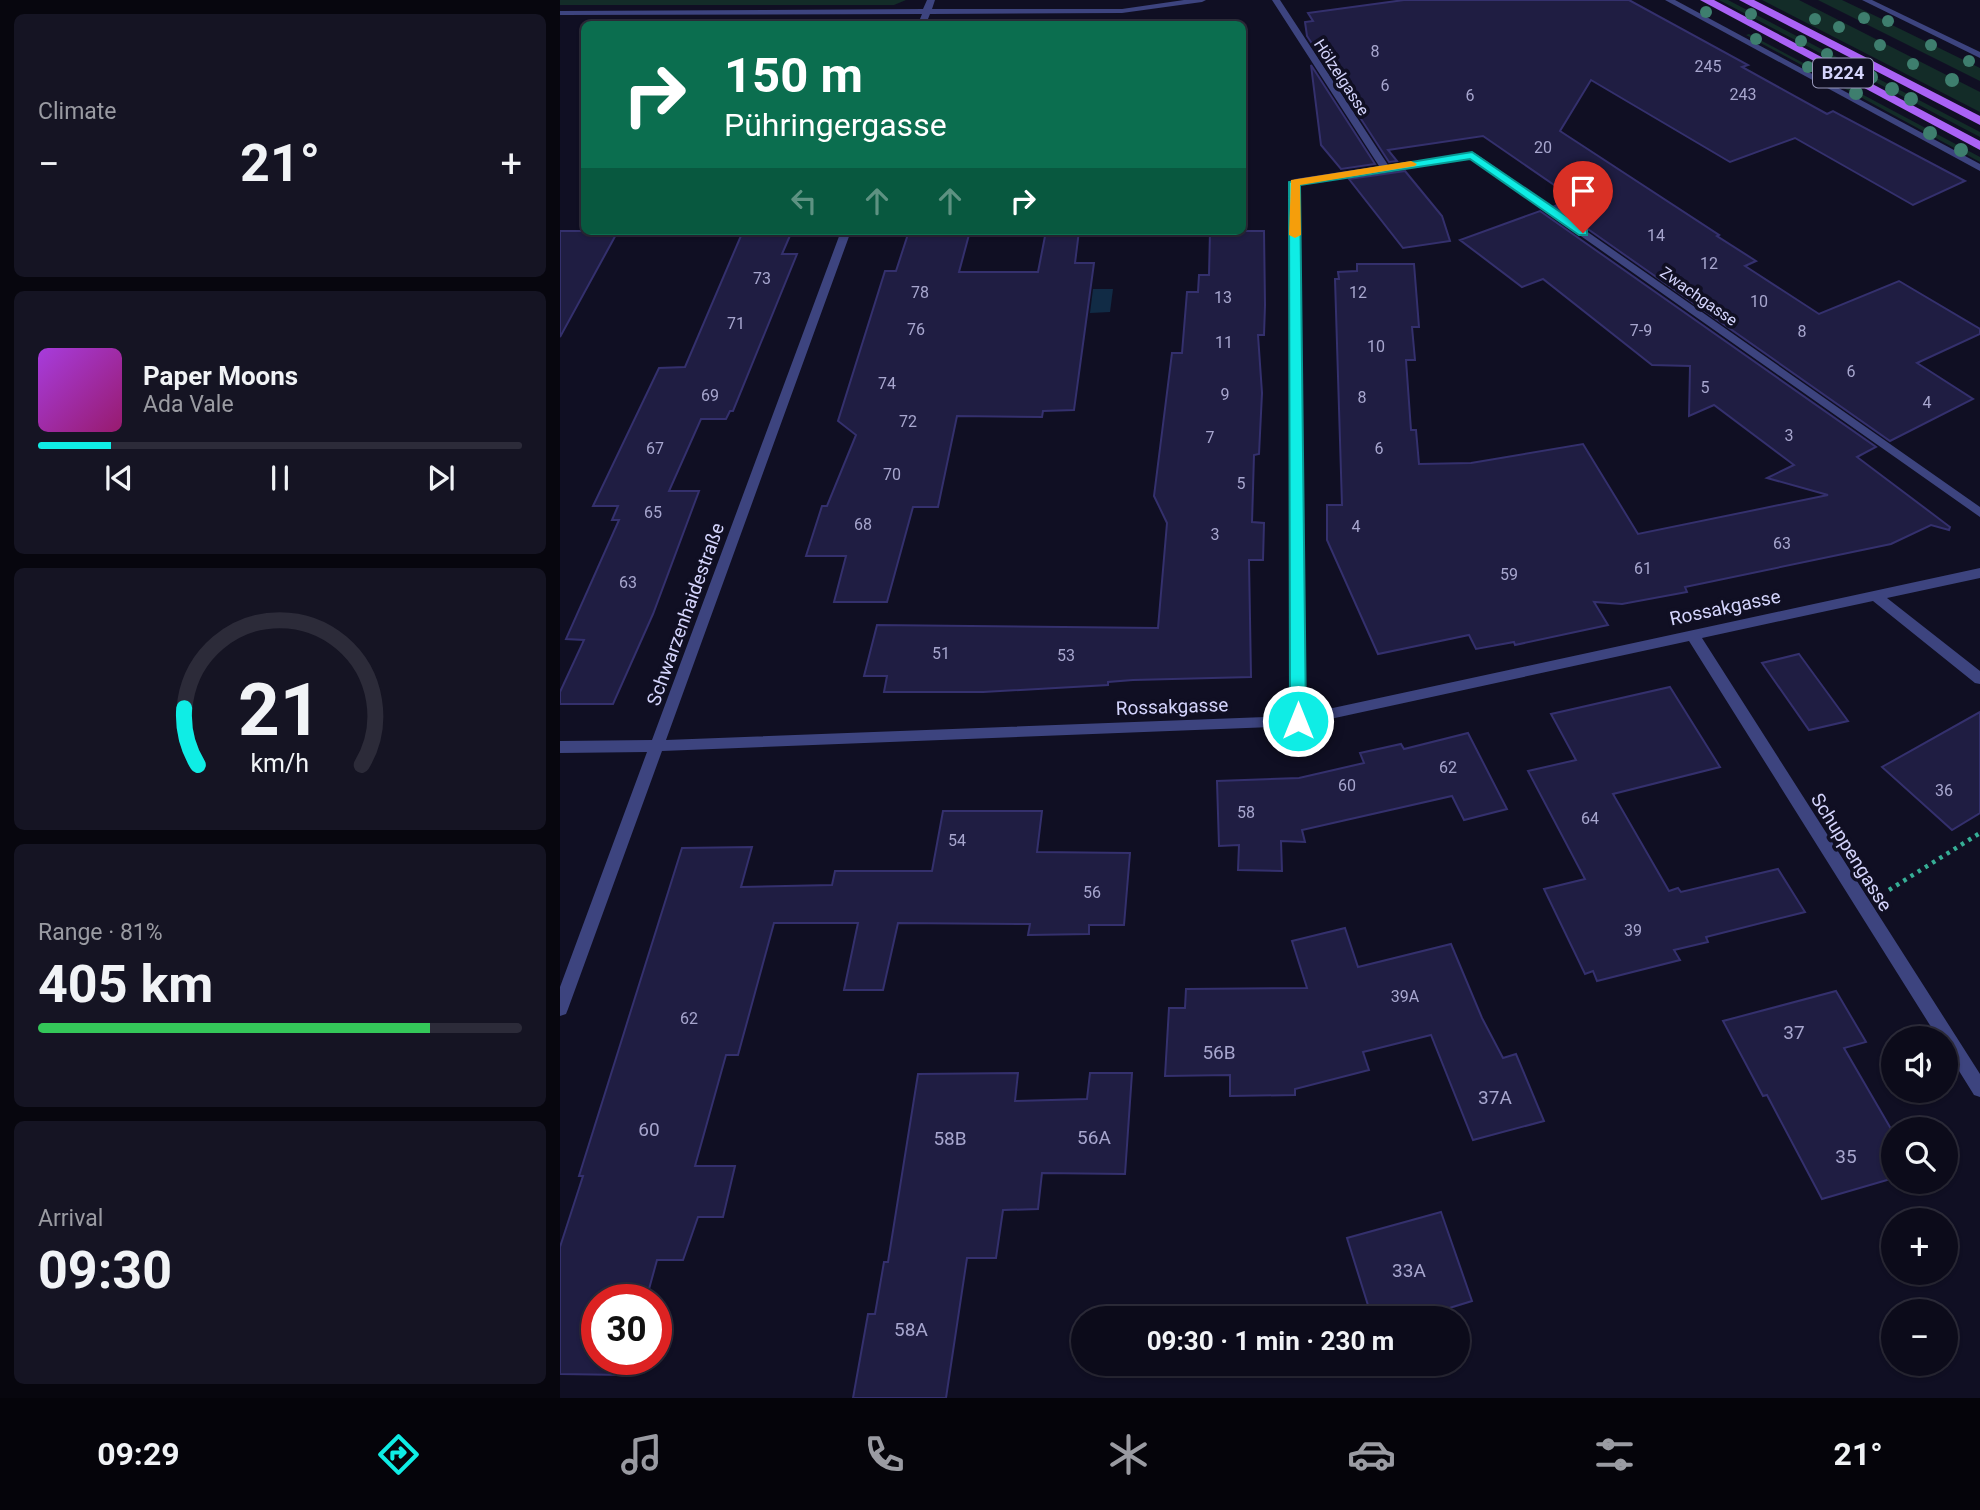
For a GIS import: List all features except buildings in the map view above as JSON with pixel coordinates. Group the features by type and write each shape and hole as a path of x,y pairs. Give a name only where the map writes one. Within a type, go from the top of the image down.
{"main road":[{"name":"B224","path":"1706,0 1980,146"},
{"name":"B224","path":"1745,0 1980,121"}],"street":[{"path":"923,21 931,0"},
{"path":"560,13 1122,10 1202,0"},
{"name":"Hölzelgasse","path":"1276,0 1385,168"},
{"path":"1669,0 1980,168"},
{"path":"1866,0 1980,55"},
{"name":"Zwachgasse","path":"1298,721 1295,182 1472,155 1980,513"},
{"name":"Schwarzenhaidestraße","path":"560,1009 845,235"},
{"name":"Rossakgasse","path":"560,747 657,746 1298,721 1980,573"},
{"path":"1875,595 1980,678"},
{"name":"Schuppengasse","path":"1692,634 1980,1088"}],"path":[{"path":"1863,906 1980,833"}],"green space":[{"path":"560,0 906,0 894,5 560,5"},
{"path":"1719,0 1728,0 1980,132 1980,137"},
{"path":"1762,0 1799,0 1980,92 1980,112"},
{"path":"1818,0 1842,0 1884,20 1895,21 1890,24 1980,68 1980,81"},
{"path":"1749,34 1980,157 1980,162 1746,35"}],"water":[{"path":"1093,289 1113,289 1110,312 1090,313"}],"slow traffic":[{"path":"1295,235 1295,182 1411,164"}],"route":[{"path":"1298,721 1295,182 1472,155 1583,233"}]}
